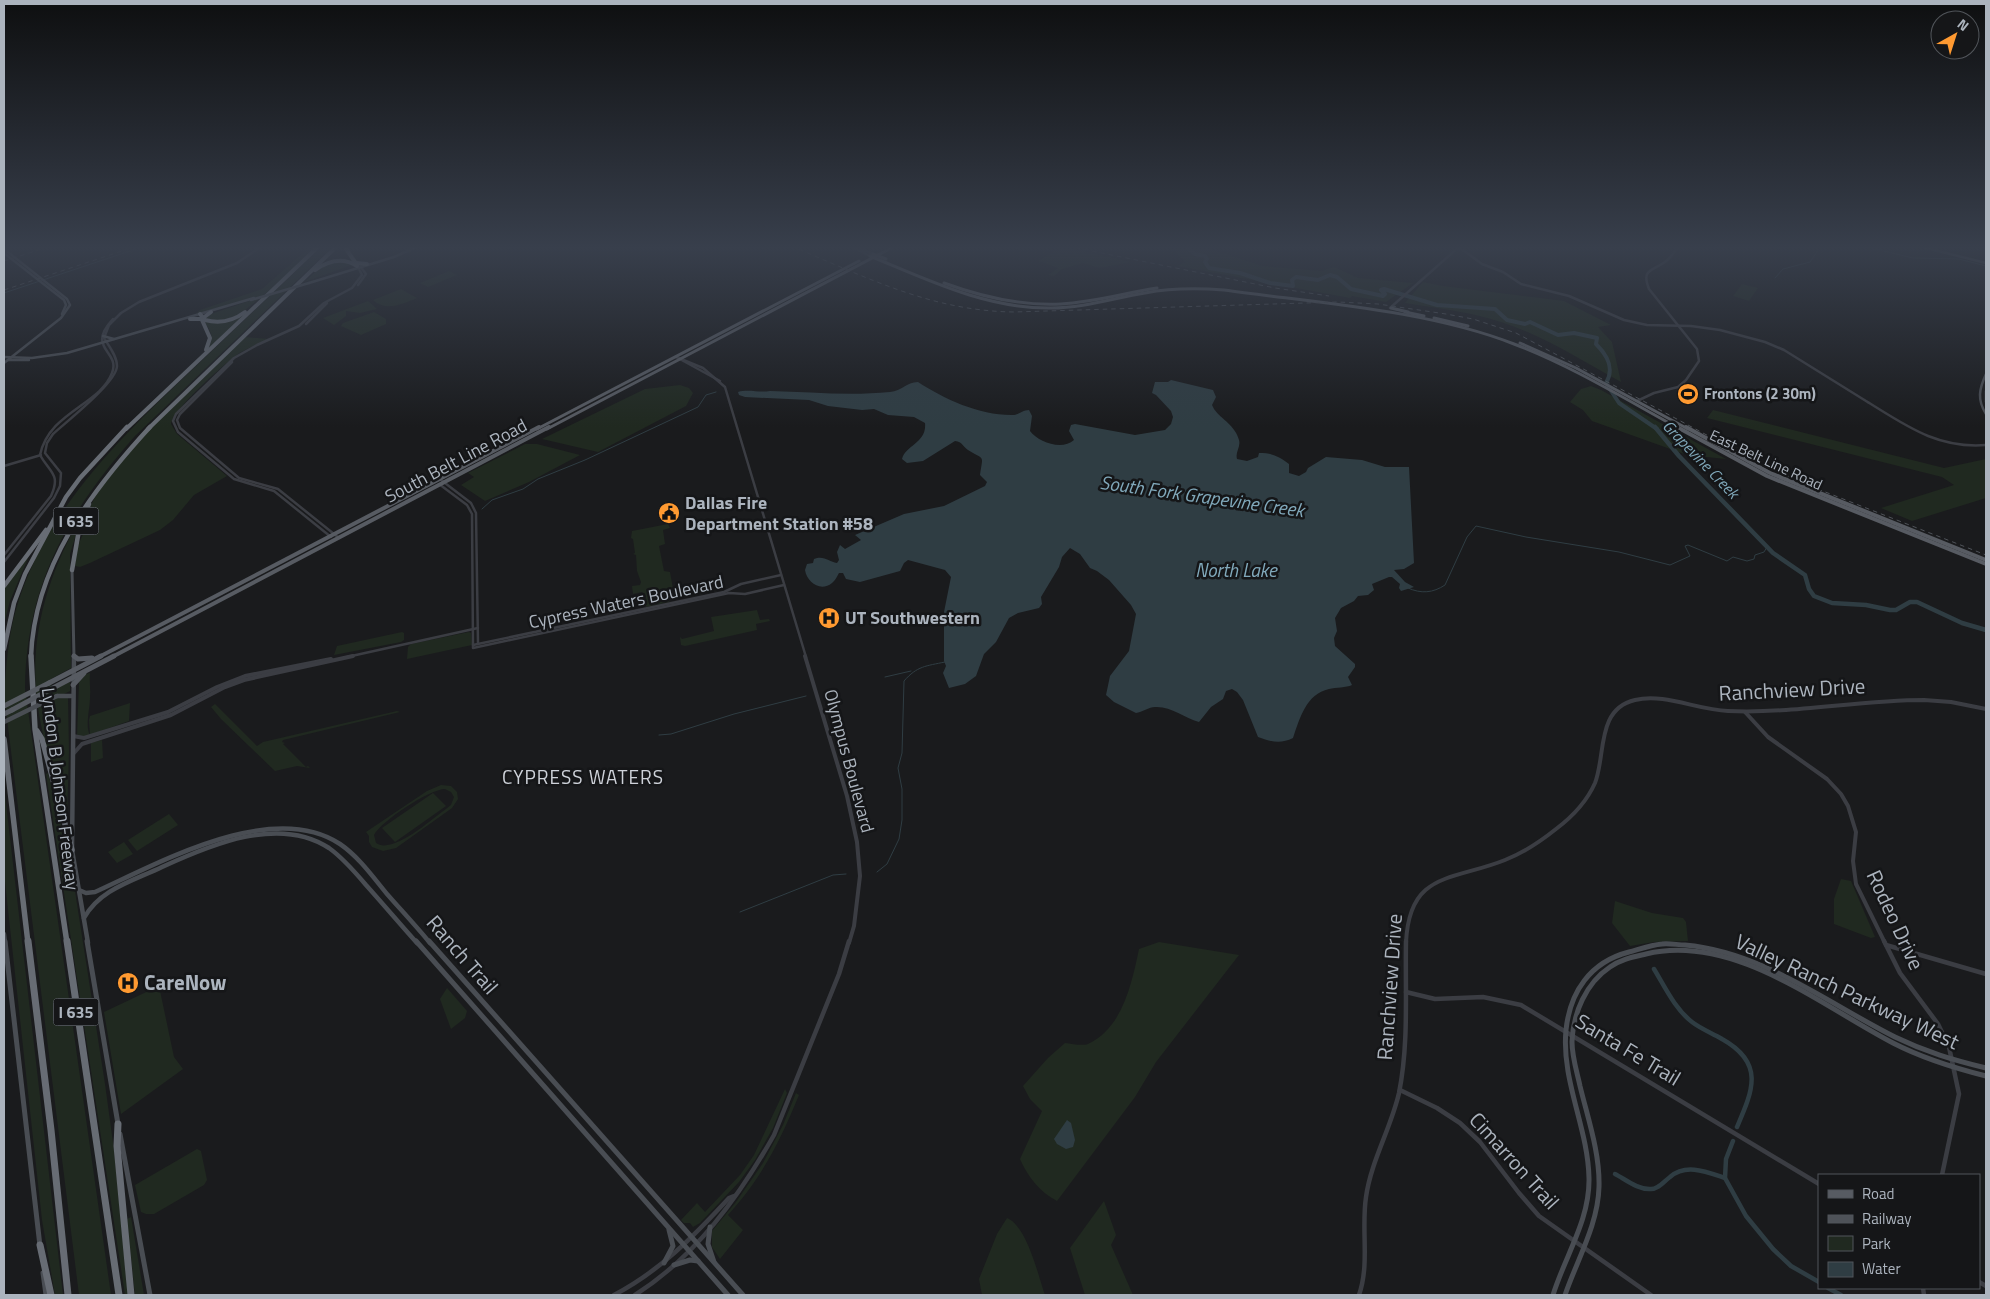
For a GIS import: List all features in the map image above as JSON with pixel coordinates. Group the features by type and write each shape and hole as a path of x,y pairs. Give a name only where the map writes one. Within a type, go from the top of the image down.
{"highway":[{"path":"200,316 216,322 236,318 250,307"},
{"name":"I 635","path":"4,649 14,603 25,574 37,548 52,525 66,497 92,463 255,307"},
{"name":"Lyndon B Johnson Freeway","path":"119,1295 35,728 30,670 32,641 37,615 53,564 91,496 124,453 144,431 273,307"},
{"path":"190,319 211,312"},
{"path":"187,370 210,342 211,335 200,316"},
{"path":"72,570 79,530 91,496"},
{"path":"4,586 39,537 52,525"},
{"path":"35,728 42,739 68,841 72,850"},
{"name":"I 635","path":"4,739 49,1110 68,1295"},
{"path":"118,1124 117,1146 131,1295"},
{"path":"40,1245 51,1295"}],"main road":[{"path":"6,359 58,318 65,307"},
{"path":"211,312 228,307"},
{"path":"41,359 105,344 229,307"},
{"name":"South Belt Line Road","path":"4,714 335,537 775,307"},
{"name":"East Belt Line Road","path":"1027,307 1050,307"},
{"name":"East Belt Line Road","path":"1364,307 1414,314 1460,324 1551,356 1768,475 1986,560"},
{"name":"East Belt Line Road","path":"1389,310 1515,343 1621,395"},
{"path":"6,359 41,359 64,356 190,319"},
{"path":"104,336 110,339 122,338"},
{"path":"6,359 60,354"},
{"path":"1986,374 1978,395 1981,406 1986,414"},
{"path":"1986,391 1986,402"},
{"name":"South Belt Line Road","path":"4,706 335,537"},
{"name":"East Belt Line Road","path":"1954,549 1986,564"},
{"path":"72,570 74,656 72,850 118,1124 139,1228 150,1295"},
{"path":"74,656 82,660 98,657"},
{"path":"73,685 86,670"},
{"path":"4,722 58,696 73,696"},
{"name":"Ranch Trail","path":"79,890 86,893 95,892 238,834 274,828 294,828 316,833 346,849 743,1295"},
{"name":"Ranch Trail","path":"84,918 90,906 105,893 204,847 261,835 290,835 313,839 335,852 728,1295"},
{"path":"387,910 396,904"},
{"path":"4,934 46,1295"},
{"name":"Valley Ranch Parkway West","path":"1553,1295 1587,1208 1589,1180 1587,1158 1566,1057 1565,1031 1572,1000 1589,974 1605,960 1645,946 1681,944 1710,948 1750,960 1913,1052 1954,1068 1986,1076"},
{"name":"Valley Ranch Parkway West","path":"1565,1295 1592,1224 1599,1186 1594,1147 1572,1056 1572,1035 1579,1006 1593,980 1611,965 1636,954 1671,950 1702,953 1741,963 1776,975"},
{"name":"Valley Ranch Parkway West","path":"1858,1020 1911,1045 1952,1061 1986,1068"},
{"path":"710,1227 708,1244 715,1264"},
{"path":"664,1263 673,1246 668,1228"},
{"path":"674,1266 690,1260 699,1261"}],"street":[{"path":"4,562 59,489 61,473 45,453 47,443 53,434 115,376 118,366 100,335 104,327 130,307"},
{"path":"4,555 51,496 55,487 55,474 40,454 42,443 52,430 110,378 114,366 105,344 104,336 112,322 133,307"},
{"path":"322,307 297,330 259,346 237,359 176,414 173,421 176,430 234,479 271,489 335,537"},
{"path":"1389,310 1393,307"},
{"path":"1593,307 1628,322 1720,330 1773,345 1925,435 1960,445 1986,445"},
{"path":"1634,402 1654,393 1678,387 1686,380 1699,361 1698,351 1662,307"},
{"name":"Olympus Boulevard","path":"614,1295 648,1276 684,1245 694,1240 710,1227 728,1208 749,1177 774,1135 840,974 854,926 859,893 858,842 847,796 727,393 721,381 679,358"},
{"path":"197,395 180,414 177,420 180,428 238,478 274,487 295,502 335,537"},
{"path":"4,465 45,453"},
{"path":"440,482 471,503 475,510 478,595 476,628"},
{"path":"440,482 463,500 472,514 472,596 478,646"},
{"path":"291,504 295,502"},
{"name":"Cypress Waters Boulevard","path":"724,593 738,585 781,575"},
{"path":"738,585 737,590 742,594"},
{"name":"Cypress Waters Boulevard","path":"476,628 473,647 724,593 742,594 784,585"},
{"path":"472,596 478,595"},
{"path":"73,736 84,738 184,709 234,683 280,670 476,628"},
{"name":"Ranchview Drive","path":"1359,1295 1366,1257 1366,1197 1383,1139 1394,1114 1400,1090 1406,992 1407,925 1413,901 1437,881 1489,867 1511,858 1567,820 1583,803 1595,782 1607,720 1619,706 1634,700 1655,699 1711,710 1745,711 1921,700 1956,703 1986,709"},
{"name":"Rodeo Drive","path":"1745,711 1768,737 1827,779 1841,794 1848,806 1856,832 1853,861 1856,884 1900,973 1938,1024 1949,1047 1959,1094 1942,1174"},
{"path":"73,756 76,749 82,744 133,725"},
{"path":"1886,944 1986,974"},
{"name":"Santa Fe Trail","path":"1406,992 1435,999 1470,996 1507,1000 1528,1009 1818,1183"},
{"name":"Cimarron Trail","path":"1400,1090 1430,1102 1469,1131 1489,1152 1527,1204 1574,1242 1651,1295"},
{"name":"Olympus Boulevard","path":"635,1295 674,1266 689,1250 694,1240 728,1198 735,1196"}],"green space":[{"path":"210,307 225,307 196,314 200,310"},
{"path":"233,307 249,307 239,315 218,322 205,318 208,315"},
{"path":"259,307 270,307 135,436 111,464 71,522 55,552 33,616 27,651 25,689 111,1295 79,1295 4,695 15,613 28,576 44,542 64,509 87,478 112,449 166,394"},
{"path":"353,307 374,307 377,309 360,313 346,311 346,316 334,325 323,318"},
{"path":"1427,307 1575,307 1611,325 1598,327 1612,342 1621,382 1556,346 1515,327 1475,315"},
{"path":"248,311 208,348 212,338 209,328 204,321 220,323"},
{"path":"374,312 386,319 386,324 361,335 341,326 343,323"},
{"path":"245,337 269,339 241,352 224,365 191,396 171,424 177,434 227,476 194,495 173,520 160,530 90,563 80,567 75,566 78,546 85,529 81,529 90,507 111,473 146,431"},
{"path":"680,385 689,388 693,393 686,406 598,452 542,439 645,389"},
{"path":"1591,386 1726,459 1687,455 1592,421 1583,410 1570,402 1581,389"},
{"path":"1713,410 1944,468 1986,459 1986,498 1912,521 1881,508 1954,485 1942,477 1707,418"},
{"path":"525,444 537,444 580,455 529,482 485,501 461,485 474,477 468,473"},
{"path":"82,515 70,554 71,668 51,679 52,690 70,682 70,691 64,694 68,697 67,822 39,716 35,675 36,651 39,627 51,581 70,537"},
{"path":"668,524 670,528 663,530 665,544 659,546 664,571 670,572 674,594 668,591 669,602 646,607 644,605 646,604 645,594 642,592 633,594 632,586 640,585 641,582 637,571 636,555 633,554 635,553 633,539 631,538 632,531"},
{"path":"29,556 10,601 4,624 4,588"},
{"path":"757,610 760,620 769,619 770,621 756,624 757,630 685,646 681,645 680,637 682,639 714,631 711,617"},
{"path":"404,633 404,640 401,642 334,655 337,646"},
{"path":"471,633 472,645 407,659 408,647 411,644"},
{"path":"90,673 88,722 90,735 84,737 77,736 79,682 86,674"},
{"path":"130,703 129,721 90,735 90,716"},
{"path":"215,704 257,746 263,742 397,711 400,712 283,740 282,742 285,743 283,744 306,767 310,768 297,766 275,771 221,719 211,707"},
{"path":"102,740 103,758 91,762 91,743"},
{"path":"48,773 70,859 105,1084 114,1150 128,1295 125,1295 46,774"},
{"path":"441,785 451,786 457,792 458,799 452,808 396,848 383,851 372,847 366,832 427,791","holes":["445,789 451,792 454,797 451,805 412,834 392,844 383,845 376,843 374,835 378,829 396,814 438,790"]},
{"path":"4,786 63,1295 55,1295 42,1220 4,873"},
{"path":"433,793 446,806 395,842 382,828"},
{"path":"169,814 178,825 137,851 128,840"},
{"path":"124,842 133,854 117,863 108,852"},
{"path":"1841,879 1851,881 1875,937 1871,938 1834,924 1834,899"},
{"path":"1615,901 1652,913 1683,918 1686,922 1688,941 1654,942 1630,946 1612,923"},
{"path":"1159,942 1239,955 1156,1062 1135,1097 1057,1201 1035,1183 1026,1172 1020,1159 1042,1111 1030,1099 1023,1086 1048,1058 1065,1043 1088,1044 1100,1037 1110,1027 1124,1003 1139,949"},
{"path":"159,986 174,1057 183,1069 121,1114 104,1012"},
{"path":"447,988 467,1011 465,1018 451,1029 440,999"},
{"path":"785,1089 787,1093 773,1128 755,1160 739,1182 700,1223 693,1227 690,1223 684,1223 681,1220 697,1203 705,1212 740,1175 754,1155"},
{"path":"796,1093 799,1095 785,1128 769,1158 751,1187 728,1215 743,1230 720,1259 712,1247 712,1231 736,1202 763,1163 783,1125"},
{"path":"197,1149 201,1151 207,1180 204,1185 154,1214 141,1212 135,1185"},
{"path":"1104,1201 1116,1235 1111,1245 1133,1295 1085,1295 1070,1248"},
{"path":"131,1217 144,1295 135,1295 127,1219"},
{"path":"1007,1218 1014,1223 1026,1241 1045,1295 982,1295 979,1279 997,1234"}],"water":[{"name":"North Lake","path":"1171,380 1213,390 1216,397 1212,405 1214,409 1231,426 1239,440 1237,459 1247,461 1258,457 1259,453 1271,454 1289,464 1289,473 1299,476 1326,457 1362,460 1385,467 1409,467 1414,563 1404,569 1394,570 1405,582 1414,587 1401,591 1399,588 1400,584 1392,577 1389,577 1372,584 1374,590 1368,595 1358,596 1354,601 1341,608 1335,618 1337,631 1334,638 1335,646 1355,664 1348,677 1352,685 1329,689 1321,692 1309,701 1293,738 1289,740 1276,742 1258,737 1243,700 1232,689 1226,691 1223,699 1211,707 1199,722 1161,707 1153,707 1136,713 1114,702 1106,695 1110,676 1129,651 1136,614 1131,605 1109,580 1090,568 1080,554 1070,548 1062,557 1059,567 1041,597 1042,604 1039,608 1018,613 1009,618 996,642 984,654 976,676 965,684 949,688 943,673 946,666 944,661 944,612 951,577 945,570 908,560 900,571 860,582 846,579 843,573 839,573 833,582 823,587 815,585 806,575 805,570 807,564 813,563 814,559 818,558 824,558 837,563 839,560 837,552 840,545 845,549 861,540 855,535 904,514 944,506 985,486 987,482 980,475 981,458 961,443 955,441 923,461 907,463 902,459 904,454 920,439 925,430 925,423 914,417 888,415 874,409 862,410 828,406 809,400 745,397 739,395 738,392 875,393 898,390 910,383 918,382 950,400 974,409 1013,415 1029,410 1032,416 1030,431 1044,442 1063,445 1074,440 1069,431 1071,425 1075,424 1135,435 1165,430 1171,424 1173,417 1171,411 1152,393 1155,382 1168,382"},
{"path":"1067,1120 1071,1123 1075,1140 1073,1147 1066,1149 1057,1144 1054,1139"}],"waterway":[{"name":"Grapevine Creek","path":"1460,307 1495,309 1507,320 1525,324 1530,322 1558,335 1574,333 1597,338 1596,344 1606,357 1610,367 1606,383 1619,403 1656,428"},
{"path":"482,509 492,500 523,489 538,479 585,460 698,407 706,395 716,392"},
{"name":"Grapevine Creek","path":"1656,428 1679,456 1773,553 1805,575 1809,589 1814,596 1832,603 1866,605 1890,610 1896,610 1910,602 1917,602 1962,623 1986,630"},
{"name":"South Fork Grapevine Creek","path":"1408,588 1427,592 1445,585 1467,537 1476,526 1526,537 1619,552 1670,565 1690,556 1685,546 1688,545 1727,561 1733,557 1747,561 1754,559 1755,555 1764,552 1767,547"},
{"path":"877,872 887,864 899,839 902,820 902,789 898,768 902,753 904,681 918,669 945,662"},
{"path":"885,677 911,671"},
{"path":"659,735 671,734 734,714 806,696"},
{"path":"740,912 833,875 846,874"},
{"path":"1654,969 1680,1011 1686,1017 1736,1048 1745,1058 1752,1078 1751,1089 1737,1127"},
{"path":"1725,1178 1726,1159 1733,1141"},
{"path":"1615,1174 1646,1189 1656,1188 1683,1170 1697,1170 1725,1178"},
{"path":"1725,1178 1746,1216 1773,1249 1791,1266 1818,1281"},
{"path":"1830,1289 1841,1295"}],"railway":[{"path":"959,307 1014,312 1188,307"},
{"path":"1396,307 1473,319 1516,333 1759,463 1810,486 1986,555"}],"place":[{"name":"Frontons (2 30m)","path":"1688,394"},
{"name":"Dallas Fire Department Station #58","path":"669,513"},
{"name":"UT Southwestern","path":"829,618"},
{"name":"CareNow","path":"128,983"}],"district":[{"name":"CYPRESS WATERS","path":"583,777"}]}
